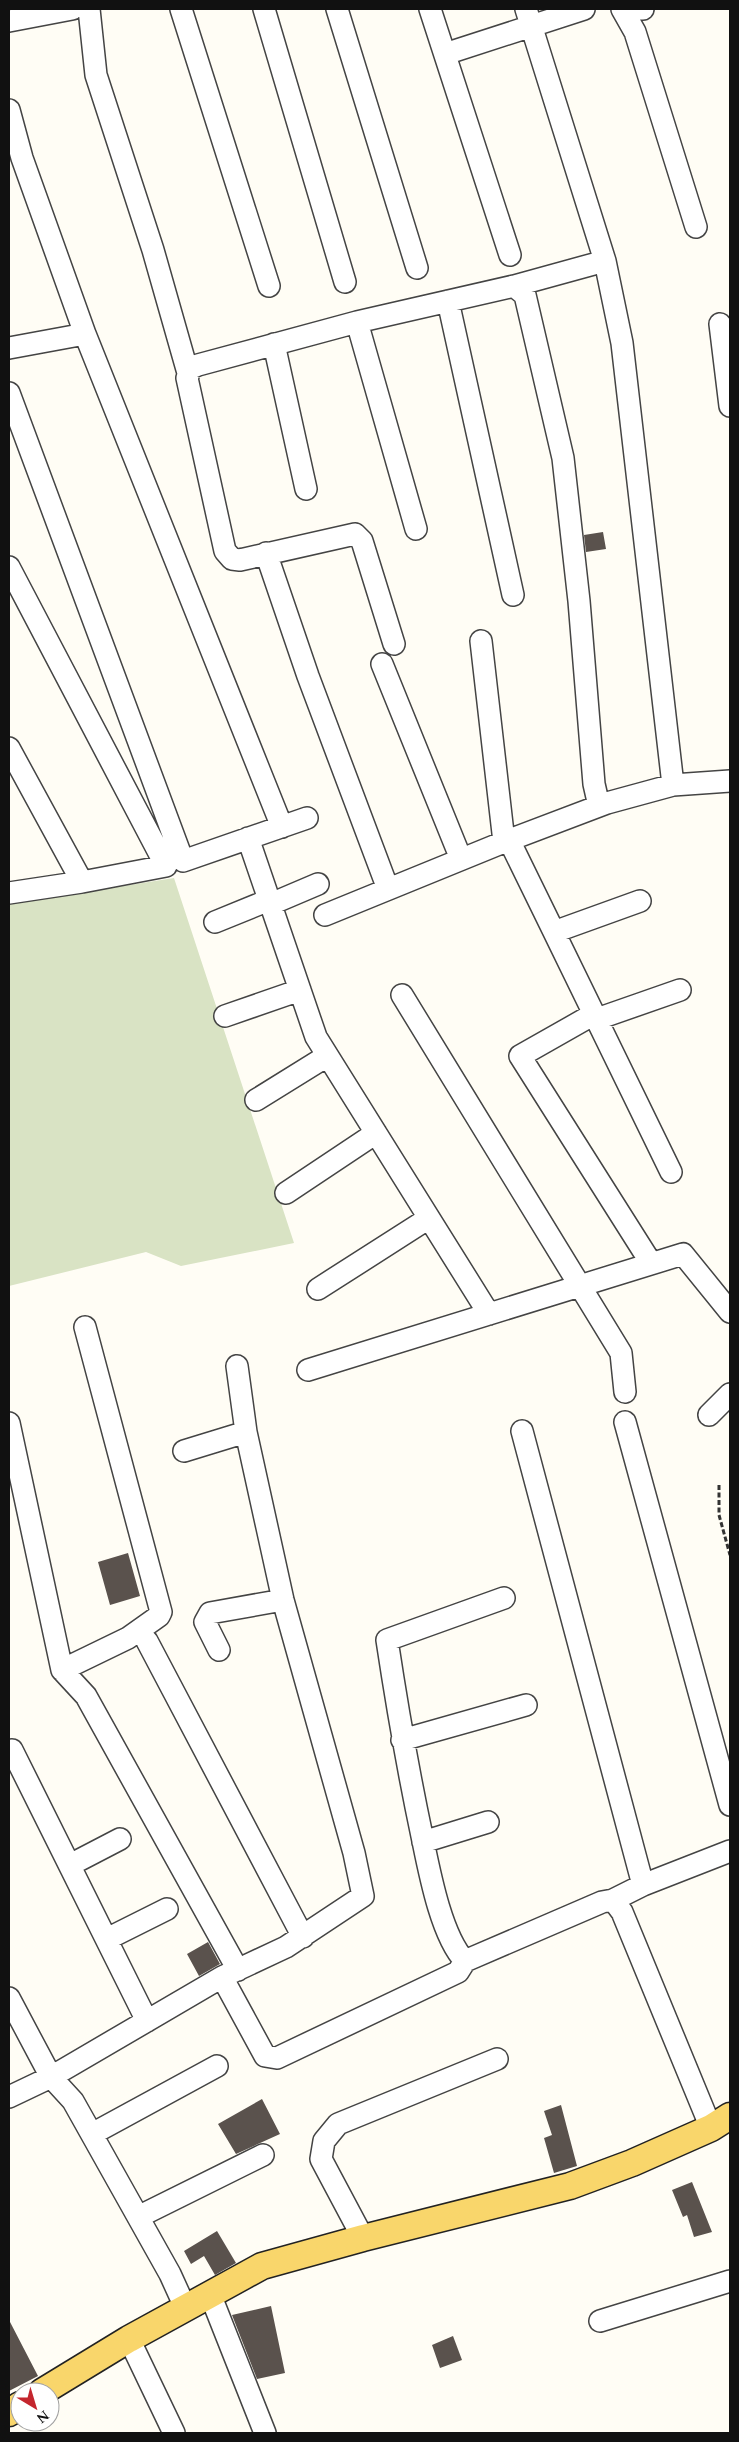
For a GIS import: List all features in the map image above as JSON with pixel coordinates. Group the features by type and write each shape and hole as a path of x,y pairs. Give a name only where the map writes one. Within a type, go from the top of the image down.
{"main road":[{"path":"58,2382 185,2307 262,2266 363,2238 570,2186 632,2163 721,2122"}],"street":[{"path":"9,22 72,9"},
{"path":"89,9 96,75 153,250 188,373 187,378 223,546 236,560 350,533 360,537 394,644"},
{"path":"182,9 269,286"},
{"path":"264,9 345,282"},
{"path":"338,9 417,268"},
{"path":"430,9 510,255"},
{"path":"444,54 529,17 584,9"},
{"path":"622,9 635,32 696,227"},
{"path":"529,17 605,261 622,343 673,785"},
{"path":"9,110 22,158 84,334 282,827"},
{"path":"188,373 198,364 357,322 514,286 605,261"},
{"path":"514,286 525,295 563,458 579,601 594,784 599,806"},
{"path":"448,301 513,595"},
{"path":"357,322 416,529"},
{"path":"720,324 730,406"},
{"path":"9,348 84,334"},
{"path":"274,344 306,489"},
{"path":"9,393 183,861 307,818"},
{"path":"266,553 308,676 388,889"},
{"path":"9,567 166,866 82,882 9,893"},
{"path":"481,641 506,841 554,932 672,1172"},
{"path":"382,664 461,859"},
{"path":"9,748 82,882"},
{"path":"325,915 506,841 599,806 673,785 730,781"},
{"path":"248,838 316,1037 489,1314"},
{"path":"215,922 318,884"},
{"path":"554,932 640,901"},
{"path":"225,1016 300,990"},
{"path":"651,1264 520,1056 596,1016 680,990"},
{"path":"402,995 621,1353 625,1392"},
{"path":"256,1100 327,1056"},
{"path":"286,1193 376,1133"},
{"path":"318,1289 429,1218"},
{"path":"308,1370 682,1254 730,1312"},
{"path":"62,1670 128,1638 159,1616 161,1612 85,1327"},
{"path":"9,2097 51,2078 230,1973 286,1947 363,1896 364,1891 283,1600 246,1432 237,1366"},
{"path":"709,1415 730,1394"},
{"path":"625,1422 730,1805"},
{"path":"9,1423 62,1670 86,1696 230,1973 265,2056 277,2058 458,1972 465,1961 602,1902 613,1900 643,1885 730,1851"},
{"path":"184,1451 246,1432"},
{"path":"522,1432 643,1885"},
{"path":"465,1961 458,1951 434,1893 402,1740 387,1640 504,1598"},
{"path":"219,1650 205,1622 210,1613 283,1600"},
{"path":"147,1641 303,1937"},
{"path":"402,1740 526,1705"},
{"path":"12,1750 147,2021"},
{"path":"423,1842 488,1822"},
{"path":"70,1865 120,1839"},
{"path":"613,1900 622,1912 721,2122"},
{"path":"106,1939 167,1909"},
{"path":"9,1998 51,2078 73,2101 92,2134 170,2274 185,2307"},
{"path":"363,2238 321,2159 324,2141 338,2124 497,2059"},
{"path":"92,2134 217,2066"},
{"path":"138,2217 263,2155"},
{"path":"600,2321 730,2281"},
{"path":"210,2294 265,2433"},
{"path":"129,2339 174,2433"}],"path":[{"path":"720,1485 719,1515 730,1555"}],"green space":[{"path":"174,878 294,1243 181,1266 146,1252 9,1286 9,904"}],"building":[{"path":"603,532 606,549 586,552 584,535"},
{"path":"128,1553 140,1596 110,1605 98,1562"},
{"path":"208,1942 220,1964 199,1976 187,1954"},
{"path":"262,2099 280,2134 236,2154 218,2124"},
{"path":"561,2105 577,2166 554,2173 544,2138 552,2135 544,2111"},
{"path":"692,2182 712,2232 694,2237 687,2215 683,2217 672,2190"},
{"path":"217,2231 236,2263 215,2275 204,2256 191,2264 184,2251"},
{"path":"271,2306 285,2373 257,2379 232,2315"},
{"path":"9,2320 38,2376 26,2382 10,2382 9,2391"},
{"path":"453,2336 462,2360 440,2368 432,2345"}]}
